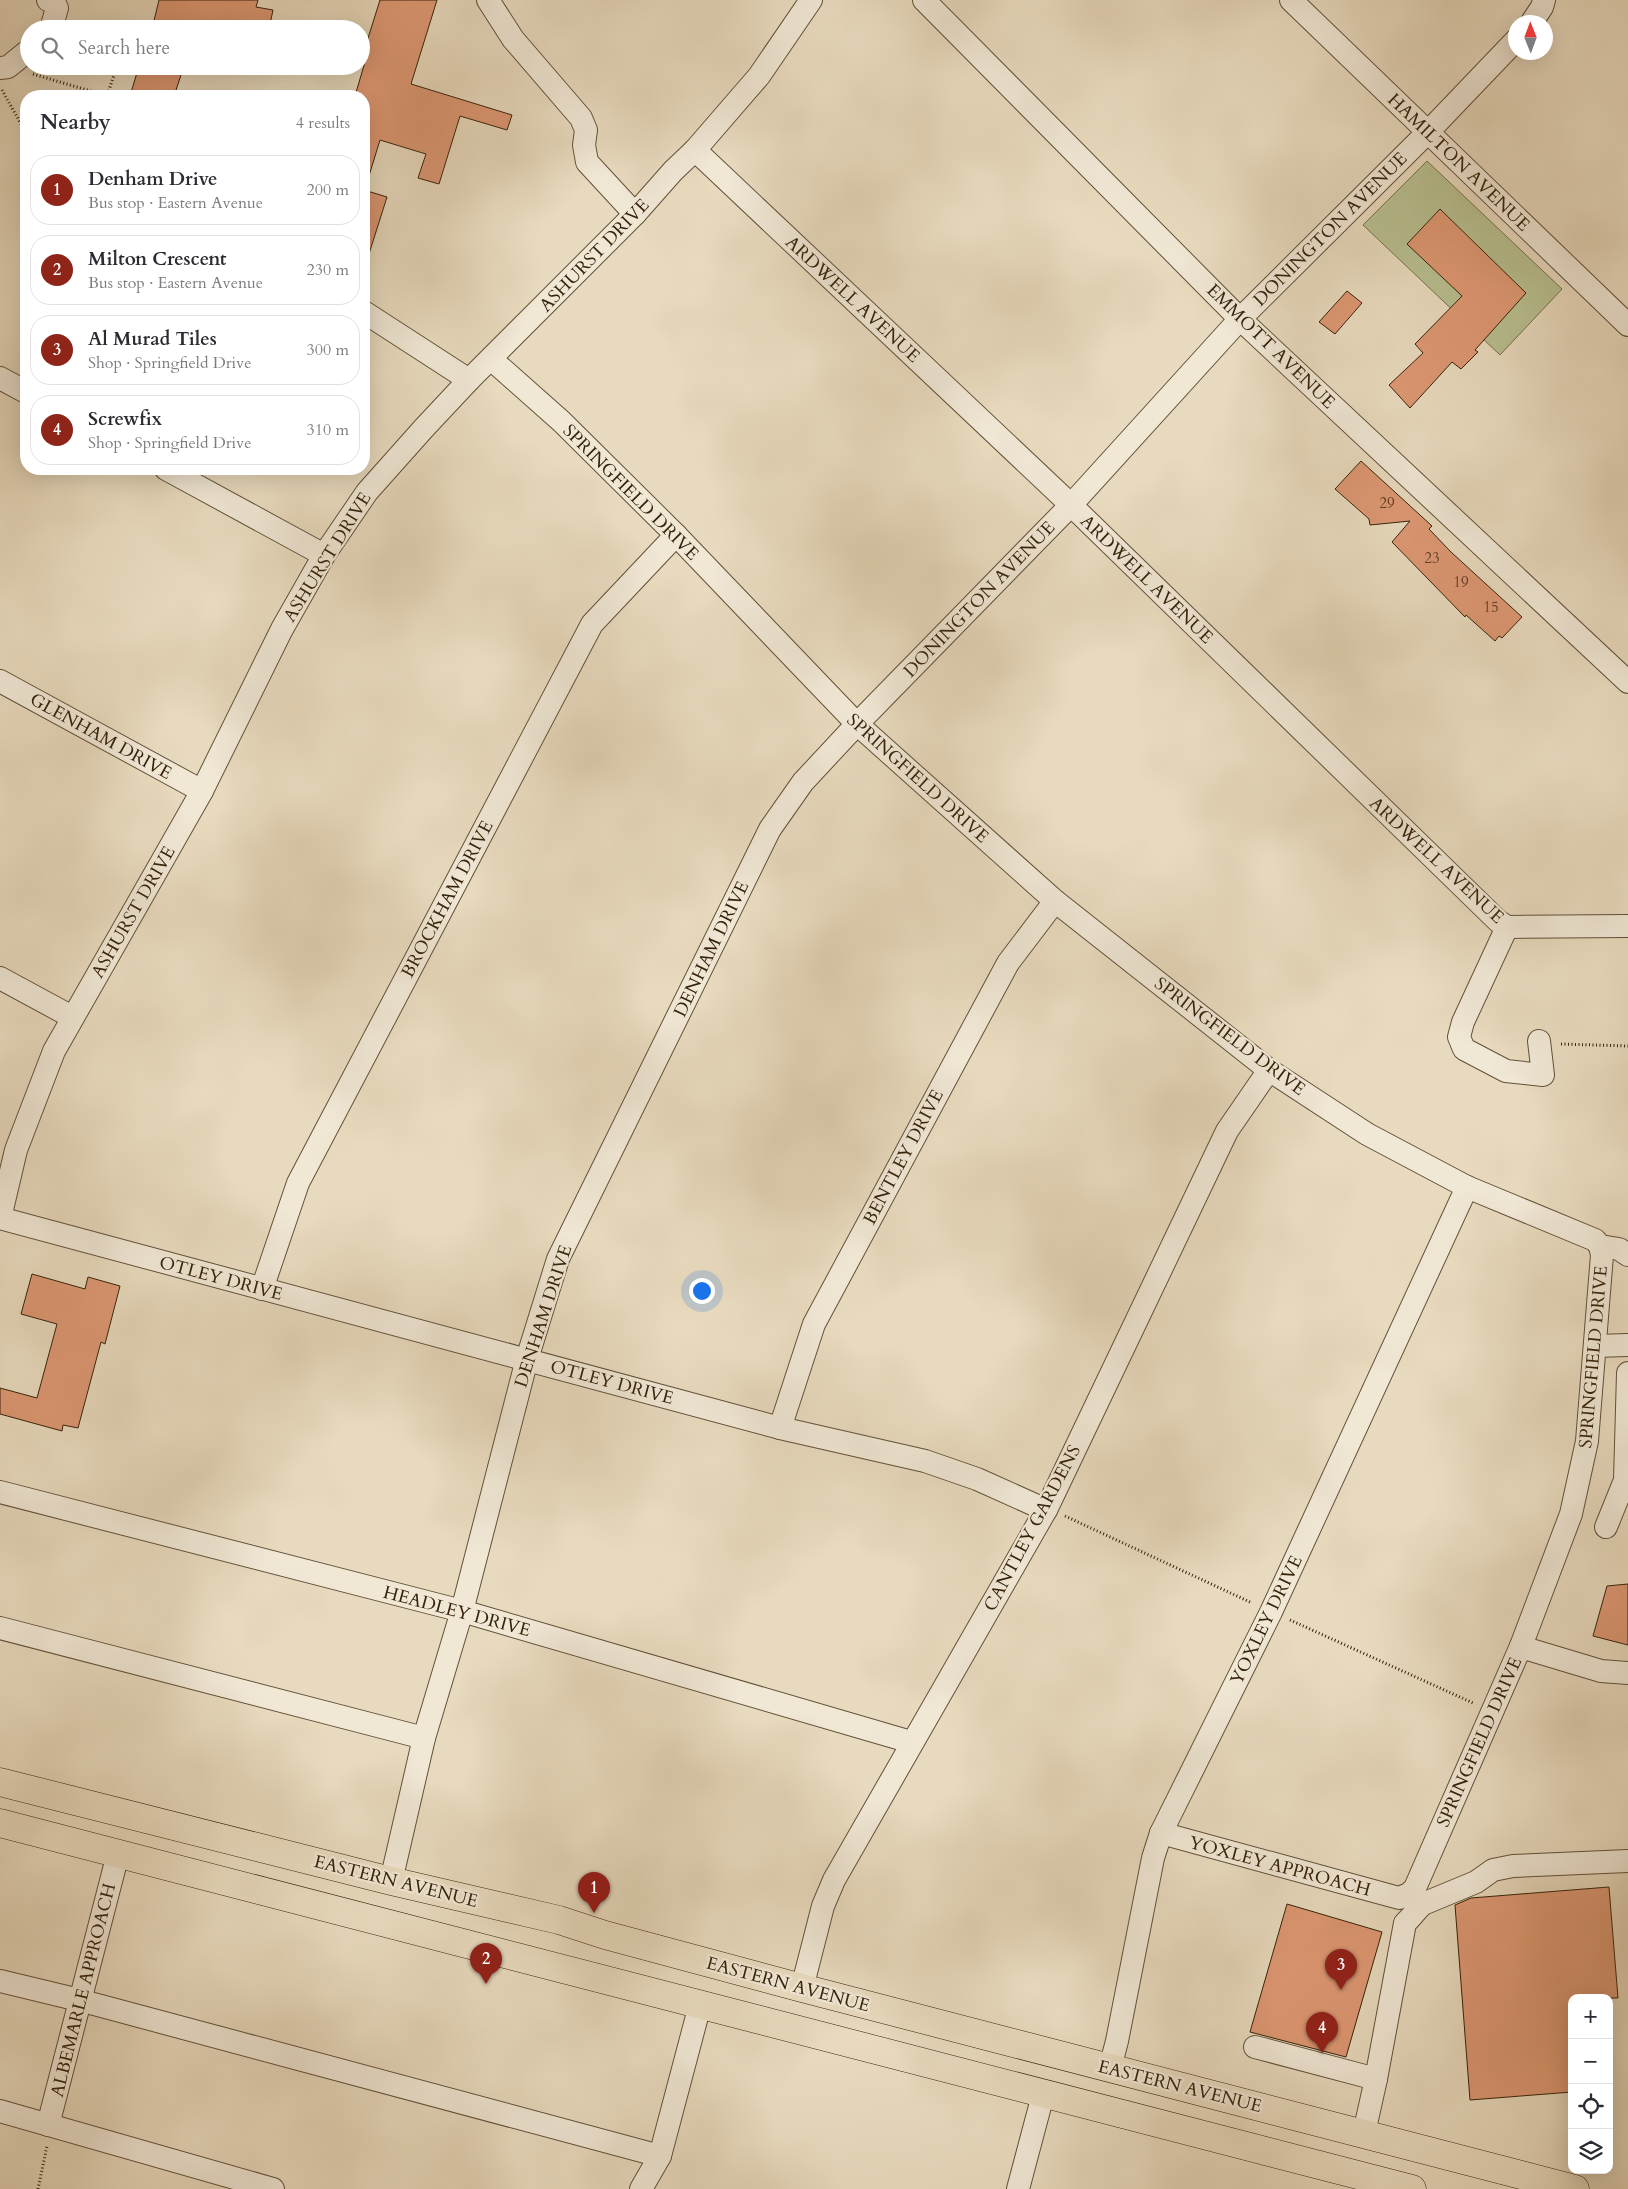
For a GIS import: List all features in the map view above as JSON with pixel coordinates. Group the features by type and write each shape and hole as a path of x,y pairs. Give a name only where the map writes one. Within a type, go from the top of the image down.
{"highway":[{"name":"EASTERN AVENUE","path":"0,1782 391,1881 558,1920 605,1935 802,1988 1575,2189"},
{"path":"0,1823 1043,2095 1412,2189"}],"street":[{"path":"48,0 54,2 57,8 54,20"},
{"path":"488,0 513,39 581,118 586,130 584,145 588,162 635,214"},
{"name":"ASHURST DRIVE","path":"0,1218 16,1150 54,1051 202,791 282,628 324,556 367,492 469,380 635,214 673,171 696,150 759,76 811,0"},
{"name":"EMMOTT AVENUE","path":"924,0 1240,319 1628,682"},
{"name":"HAMILTON AVENUE","path":"1291,0 1628,325"},
{"path":"1537,15 1544,0"},
{"name":"DONINGTON AVENUE","path":"857,724 1072,505 1240,319 1428,132 1508,48"},
{"path":"3,74 20,58"},
{"name":"ARDWELL AVENUE","path":"696,150 1072,505 1498,921 1507,927 1628,926"},
{"path":"370,316 469,380"},
{"name":"SPRINGFIELD DRIVE","path":"491,359 560,421 676,535 857,724 1055,901 1269,1070 1367,1134 1467,1187 1595,1240 1600,1246 1602,1255 1587,1441 1571,1514 1521,1646 1415,1888 1409,1894 1399,1898"},
{"path":"0,378 20,389"},
{"path":"177,475 324,556"},
{"name":"BROCKHAM DRIVE","path":"262,1289 298,1183 592,624 676,535"},
{"name":"GLENHAM DRIVE","path":"0,681 202,791"},
{"name":"DENHAM DRIVE","path":"391,1881 424,1738 462,1611 527,1359 558,1259 770,829 803,782 857,724"},
{"name":"BENTLEY DRIVE","path":"780,1428 814,1324 1008,963 1055,901"},
{"path":"1507,927 1463,1022 1459,1037 1464,1049 1506,1071 1543,1075 1540,1048"},
{"path":"0,978 72,1017"},
{"name":"CANTLEY GARDENS","path":"802,1988 823,1906 834,1880 911,1742 1046,1510 1227,1131 1269,1070"},
{"name":"YOXLEY DRIVE","path":"1110,2068 1153,1858 1161,1833 1271,1612 1467,1187"},
{"name":"OTLEY DRIVE","path":"0,1218 780,1428 925,1462 977,1479 1046,1510"},
{"path":"1600,1246 1619,1249 1628,1255"},
{"path":"1595,1346 1628,1345"},
{"path":"1606,1527 1626,1480 1628,1373"},
{"name":"HEADLEY DRIVE","path":"0,1492 462,1611 911,1742"},
{"path":"0,1628 424,1738"},
{"path":"1521,1646 1601,1671 1628,1673"},
{"name":"YOXLEY APPROACH","path":"1161,1833 1399,1898"},
{"name":"ALBEMARLE APPROACH","path":"50,2125 79,2000 118,1854"},
{"path":"1364,2134 1405,1923 1423,1904 1476,1882 1493,1870 1512,1866 1628,1861"},
{"path":"0,1981 79,2000 660,2156"},
{"path":"641,2189 660,2156 700,2005"},
{"path":"1254,2047 1376,2079"},
{"path":"1018,2189 1043,2095"},
{"path":"0,2111 273,2189"}],"path":[{"path":"3,74 79,90"},
{"path":"3,74 20,118"},
{"path":"109,90 114,75"},
{"path":"1540,1048 1551,1044 1628,1046"},
{"path":"38,2189 50,2125"}],"green space":[{"path":"1427,161 1562,289 1500,355 1363,225"}],"building":[{"path":"159,0 258,0 256,7 273,10 271,20 154,20"},
{"path":"380,0 437,0 411,84 512,115 507,130 460,116 439,184 418,178 426,154 380,140 370,172 370,90 357,90 361,75 370,75 370,32"},
{"path":"136,75 181,75 176,90 132,90"},
{"path":"370,192 387,197 370,251"},
{"path":"1440,209 1526,293 1475,350 1478,352 1461,369 1452,362 1410,408 1389,385 1423,353 1415,344 1462,296 1407,244"},
{"path":"1347,291 1362,303 1335,334 1319,322"},
{"path":"1361,461 1432,526 1429,529 1451,552 1522,617 1502,638 1499,636 1495,641 1466,615 1465,617 1392,542 1410,521 1370,525 1369,519 1335,489"},
{"path":"32,1274 85,1289 88,1277 120,1286 105,1344 101,1342 78,1428 63,1425 62,1431 0,1414 0,1388 37,1398 57,1324 21,1314"},
{"path":"1628,1584 1628,1645 1593,1636 1607,1586"},
{"path":"1609,1887 1618,1998 1613,1998 1613,1994 1568,1994 1568,2092 1470,2100 1455,1905 1471,1898"},
{"path":"1287,1904 1382,1932 1346,2057 1250,2032"}],"place":[{"name":"Denham Drive","path":"594,1913"},
{"name":"Milton Crescent","path":"486,1984"},
{"name":"Al Murad Tiles","path":"1341,1990"},
{"name":"Screwfix","path":"1322,2053"}]}
